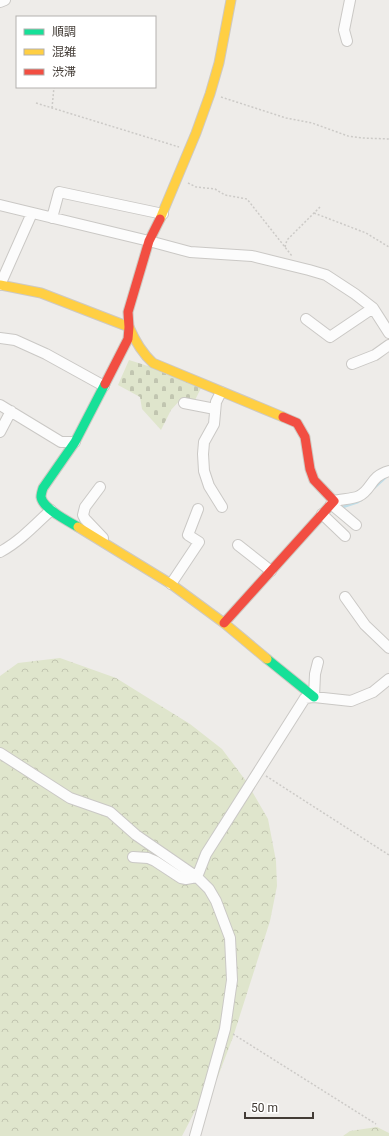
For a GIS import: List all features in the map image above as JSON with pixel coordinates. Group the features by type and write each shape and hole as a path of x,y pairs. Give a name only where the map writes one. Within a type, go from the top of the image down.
{"street":[{"path":"0,2 5,0"},
{"path":"231,0 219,63 210,94 178,178 163,214 149,241 128,312 128,339 76,442 40,494 42,502 51,510 171,584 224,623 314,697"},
{"path":"347,41 344,30 350,0"},
{"path":"52,218 59,192 163,214"},
{"path":"0,205 190,252 252,256 296,266 326,275 373,308 389,333"},
{"path":"32,213 0,285 41,293 129,327 138,347 153,363 297,423 305,437 310,469 314,480 356,525"},
{"path":"306,319 330,337 373,308"},
{"path":"0,338 15,340 46,354 104,386"},
{"path":"352,364 375,355 389,345"},
{"path":"221,392 216,402 214,424 204,442 203,454 204,471 209,486 222,507"},
{"path":"184,402 215,409"},
{"path":"0,405 61,442 76,442"},
{"path":"0,432 11,411"},
{"path":"224,623 333,502 359,496 367,489 375,478 382,473 389,471"},
{"path":"100,487 85,507 83,515 104,540 104,544"},
{"path":"171,584 199,542 188,535 198,509"},
{"path":"0,552 25,534 51,510"},
{"path":"322,514 345,536"},
{"path":"238,545 271,571"},
{"path":"346,597 366,625 389,648"},
{"path":"314,697 315,674 318,662"},
{"path":"197,877 206,854 305,698 314,697 351,701 373,692 389,679"},
{"path":"0,753 70,798 110,812 136,835 197,877 209,889 216,902 230,938 232,980 225,1029 195,1136"},
{"path":"134,857 148,858 155,861 181,878 186,879 197,877"}],"path":[{"path":"52,108 54,88"},
{"path":"210,94 286,118 312,123 348,136 389,139"},
{"path":"36,103 189,150"},
{"path":"178,178 196,187 215,189 225,194 247,199 296,261 296,266"},
{"path":"285,247 287,240 320,207"},
{"path":"314,213 366,233 389,247"},
{"path":"258,771 389,855"},
{"path":"225,1029 376,1124"}],"green space":[{"path":"129,360 151,367 201,388 194,402 182,398 171,410 161,430 142,409 140,397 118,385"},
{"path":"60,658 116,678 190,724 222,749 246,781 268,819 276,861 277,886 270,921 233,1037 217,1079 195,1111 182,1136 0,1136 0,676 18,663"},
{"path":"377,1127 389,1133 389,1136 343,1136 350,1131"}],"waterway":[{"path":"374,488 386,477"},
{"path":"343,507 361,500"}],"traffic: fast":[{"path":"78,527 56,514 46,506 41,494 43,488 75,442 105,384"},
{"path":"267,659 314,697"}],"traffic: slow":[{"path":"160,219 196,133 210,94 219,63 231,0"},
{"path":"0,285 41,293 129,327 139,346 153,363 283,417"},
{"path":"78,527 171,584 224,623 267,659"}],"traffic: jam":[{"path":"105,384 128,339 128,312 149,241 160,219"},
{"path":"224,623 334,501 314,480 310,469 305,437 297,423 283,417"}]}
